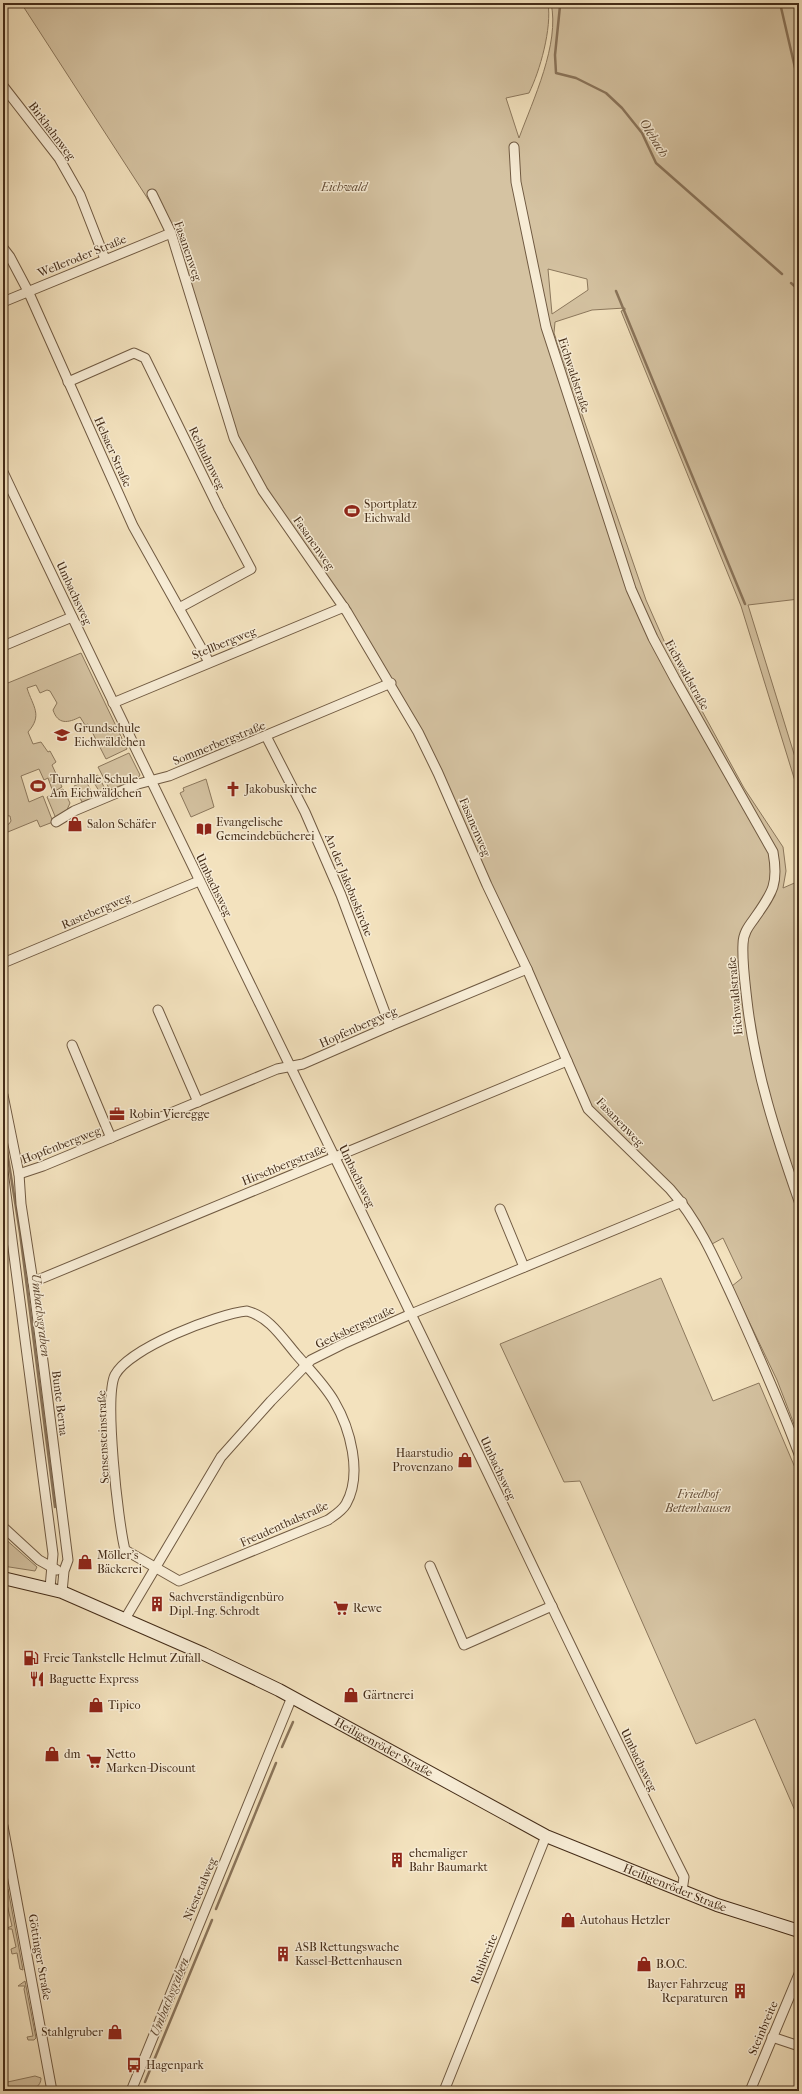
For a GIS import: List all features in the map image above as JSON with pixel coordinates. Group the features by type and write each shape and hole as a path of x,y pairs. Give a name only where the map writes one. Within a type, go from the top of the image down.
{"street":[{"name":"Birkhahnweg","path":"3,86 59,158 80,196 105,259"},
{"name":"Eichwaldstraße","path":"514,147 516,182 546,327 631,589 675,679 772,852 776,871 773,888 745,931 743,943 745,984 752,1042 764,1095 799,1201"},
{"name":"Fasanenweg","path":"152,194 171,233 234,438 263,491 344,607 391,683 418,732 438,773 588,1109 657,1175 682,1202 714,1256 771,1382 799,1454"},
{"name":"Welleroder Straße","path":"3,302 171,233"},
{"name":"Helsaer Straße","path":"3,248 10,257 28,291 133,526 209,662"},
{"name":"Rebhuhnweg","path":"68,382 134,353 145,358 219,510 251,569 179,608"},
{"name":"Umbachsweg","path":"3,472 150,782 411,1314 634,1780 684,1877 682,1891"},
{"name":"Stellbergweg","path":"113,703 344,607"},
{"path":"3,646 72,617"},
{"name":"Sommerbergstraße","path":"56,822 74,811 138,784 150,782 266,736 391,683"},
{"name":"An der Jakobuskirche","path":"266,736 311,826 341,895 390,1026"},
{"name":"Rastebergweg","path":"3,963 199,882"},
{"name":"Hopfenbergweg","path":"19,1174 43,1166 277,1069 303,1064 526,969"},
{"path":"158,1010 198,1102"},
{"name":"Hopfenbergweg","path":"72,1045 111,1138"},
{"name":"Hirschbergstraße","path":"33,1282 567,1061"},
{"name":"Bunte Berna","path":"3,1095 19,1174 21,1204 33,1282 68,1560 64,1571"},
{"path":"3,1171 5,1207 53,1554 50,1588"},
{"name":"Gecksbergstraße","path":"126,1618 221,1457 306,1365 343,1344 411,1314 682,1202"},
{"path":"500,1209 524,1267"},
{"name":"Sensensteinstraße","path":"155,1568 125,1550 115,1478 112,1406 114,1376 125,1361 165,1339 200,1324 236,1312 247,1310 256,1313 271,1323 306,1365"},
{"name":"Freudenthalstraße","path":"155,1568 182,1580 328,1520 345,1505 351,1490 353,1476 348,1437 344,1421 333,1400 306,1365"},
{"path":"3,1527 37,1558 52,1569 64,1571 62,1592"},
{"path":"430,1566 464,1645 552,1606"},
{"name":"Heiligenröder Straße","path":"3,1578 62,1592 126,1618 204,1654 292,1697 546,1836 717,1905 799,1931"},
{"name":"Niestetalweg","path":"131,2091 292,1697"},
{"name":"Göttinger Straße","path":"3,1826 52,2091"},
{"name":"Ruhbreite","path":"444,2091 546,1836"},
{"name":"Steinbreite","path":"750,2091 799,1974"},
{"path":"772,2038 799,2046"}],"green space":[{"name":"Eichwald","path":"21,3 548,3 549,13 547,37 533,84 529,93 506,98 519,138 538,89 549,54 553,19 551,3 799,3 799,599 748,605 799,770 799,794 741,606 621,311 625,310 625,308 592,310 555,322 554,333 646,600 665,643 744,788 783,847 786,871 783,888 799,881 799,1437 777,1380 732,1286 742,1278 723,1238 712,1244 692,1225 673,1197 586,1111 437,776 393,691 232,438 168,230","holes":["548,269 587,279 588,290 552,314"]},
{"path":"81,653 127,749 106,759 88,724 85,725 80,717 71,721 61,720 55,715 53,710 57,703 50,691 47,690 40,693 36,685 27,688 36,716 33,726 28,732 33,744 41,742 48,752 50,751 56,762 52,765 62,787 53,792 48,778 44,780 39,769 21,776 29,802 43,796 53,822 40,827 37,820 3,834 3,826 9,824 11,821 10,816 3,815 3,685"},
{"path":"129,753 140,775 138,778 110,790 98,767"},
{"path":"98,775 106,791 101,794 91,778"},
{"path":"206,779 214,807 191,817 180,793 184,791 183,788"},
{"path":"86,781 94,797 82,802 74,786"},
{"path":"63,789 70,803 66,812 57,821 47,797"},
{"name":"Friedhof Bettenhausen","path":"661,1278 713,1401 759,1383 799,1477 799,1820 755,1719 696,1744 580,1481 564,1482 500,1344"},
{"path":"3,1537 37,1567 35,1571 3,1566"},
{"path":"5,1888 8,1889 23,1970 20,1969 17,1953 12,1954 11,1949 16,1947 12,1929 7,1929 12,1926 4,1891"},
{"path":"25,1981 36,2038 34,2040 28,2040 27,2037 33,2036 24,1989 25,1986 18,1986"},
{"path":"35,2076 41,2078 37,2087 21,2091 3,2091 3,2083"}],"waterway":[{"name":"Olebach","path":"559,3 560,6 555,55 556,73 576,78 606,93 622,108 642,133 656,163 782,274"},
{"path":"780,3 799,85"},
{"name":"Olebach","path":"791,283 799,290"},
{"path":"616,291 745,604"},
{"name":"Umbachsgraben","path":"3,1126 20,1233 55,1507"},
{"name":"Umbachsgraben","path":"282,1747 293,1722"},
{"name":"Umbachsgraben","path":"216,1909 276,1763"},
{"name":"Umbachsgraben","path":"145,2082 212,1920"}],"place":[{"name":"Sportplatz Eichwald","path":"352,511"},
{"name":"Grundschule Eichwäldchen","path":"62,735"},
{"name":"Turnhalle Schule Am Eichwäldchen","path":"38,786"},
{"name":"Jakobuskirche","path":"233,789"},
{"name":"Salon Schäfer","path":"75,824"},
{"name":"Evangelische Gemeindebücherei","path":"204,829"},
{"name":"Robin Vieregge","path":"117,1114"},
{"name":"Haarstudio Provenzano","path":"465,1460"},
{"name":"Möller's Bäckerei","path":"85,1562"},
{"name":"Sachverständigenbüro Dipl.-Ing. Schrodt","path":"157,1604"},
{"name":"Rewe","path":"341,1608"},
{"name":"Freie Tankstelle Helmut Zufall","path":"31,1658"},
{"name":"Baguette Express","path":"37,1679"},
{"name":"Gärtnerei","path":"351,1695"},
{"name":"Tipico","path":"96,1705"},
{"name":"dm","path":"52,1754"},
{"name":"Netto Marken-Discount","path":"94,1761"},
{"name":"ehemaliger Bahr Baumarkt","path":"397,1860"},
{"name":"Autohaus Hetzler","path":"568,1920"},
{"name":"ASB Rettungswache Kassel-Bettenhausen","path":"283,1954"},
{"name":"B.O.C.","path":"644,1964"},
{"name":"Bayer Fahrzeug Reparaturen","path":"740,1991"},
{"name":"Stahlgruber","path":"115,2032"},
{"name":"Hagenpark","path":"134,2065"}]}
